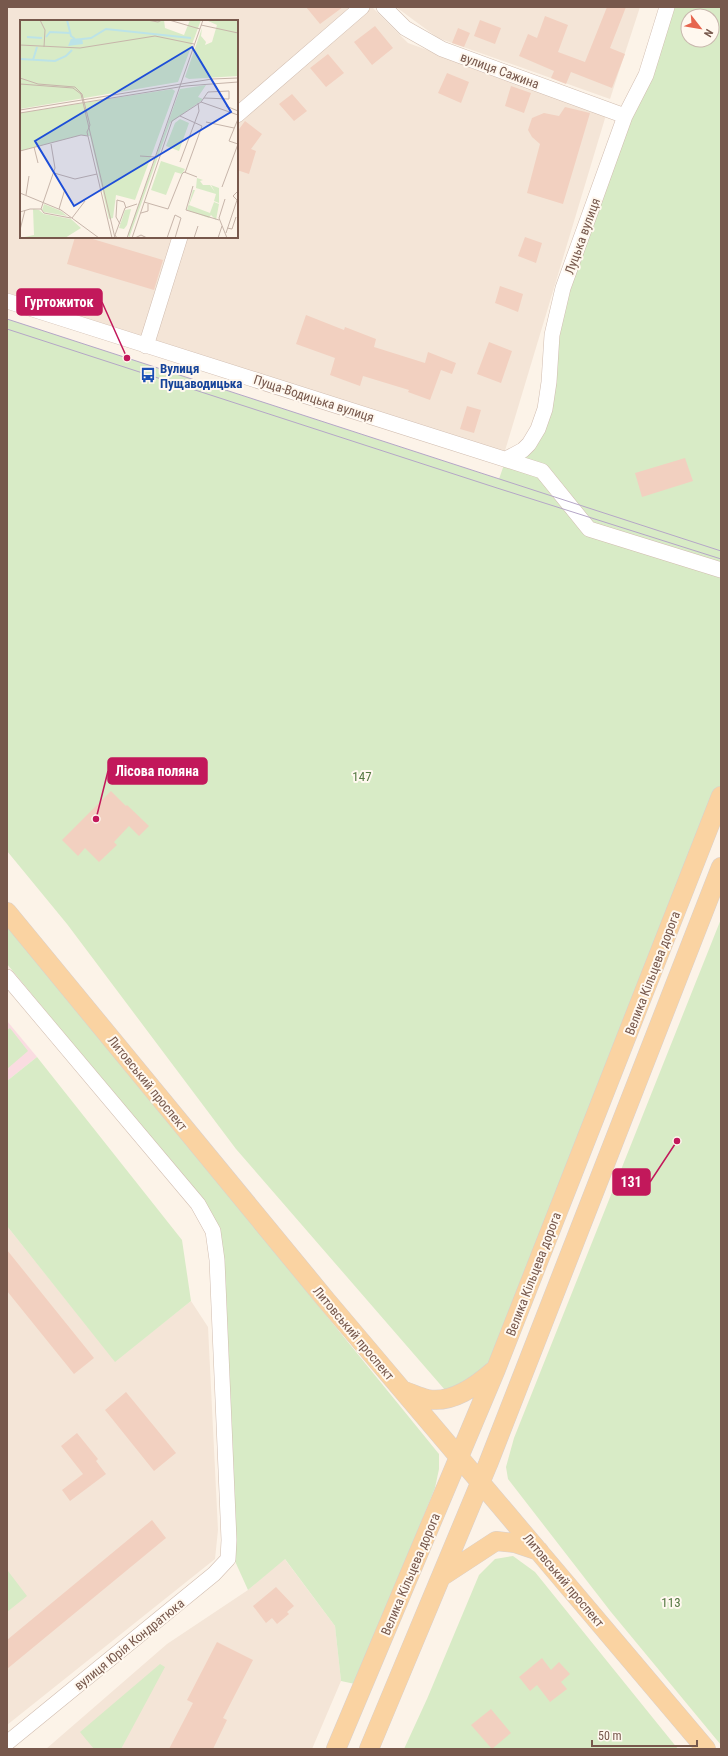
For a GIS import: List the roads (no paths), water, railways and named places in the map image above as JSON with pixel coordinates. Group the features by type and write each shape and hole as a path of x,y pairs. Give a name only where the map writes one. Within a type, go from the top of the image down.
{"main road":[{"name":"Велика Кільцева дорога","path":"336,1749 496,1369 721,796"},
{"name":"Велика Кільцева дорога","path":"369,1749 480,1481 721,867"},
{"name":"Литовський проспект","path":"7,912 326,1300 706,1749"},
{"path":"402,1390 428,1399 447,1399 475,1387 496,1369"},
{"path":"441,1577 496,1541 515,1543 540,1552"}],"street":[{"path":"238,114 362,7"},
{"name":"вулиця Сажина","path":"384,7 405,28 442,49 625,116"},
{"name":"Луцька вулиця","path":"506,459 523,450 529,444 542,416 549,382 552,335 563,288 625,116 646,75 667,7"},
{"path":"146,346 180,238"},
{"name":"Пуща-Водицька вулиця","path":"7,302 542,471 588,529 721,570"},
{"name":"вулиця Юрія Кондратюка","path":"7,977 198,1204 213,1231 218,1260 228,1532 228,1559 214,1574 7,1743"}],"tram line":[{"path":"7,319 721,551"},
{"path":"7,329 721,559"}],"place":[{"name":"Гуртожиток","path":"127,358"},
{"name":"Вулиця Пущаводицька","path":"148,375"},
{"name":"Лісова поляна","path":"96,819"},
{"name":"131","path":"677,1141"}],"park label":[{"name":"147","path":"362,776"},
{"name":"113","path":"671,1602"}]}
